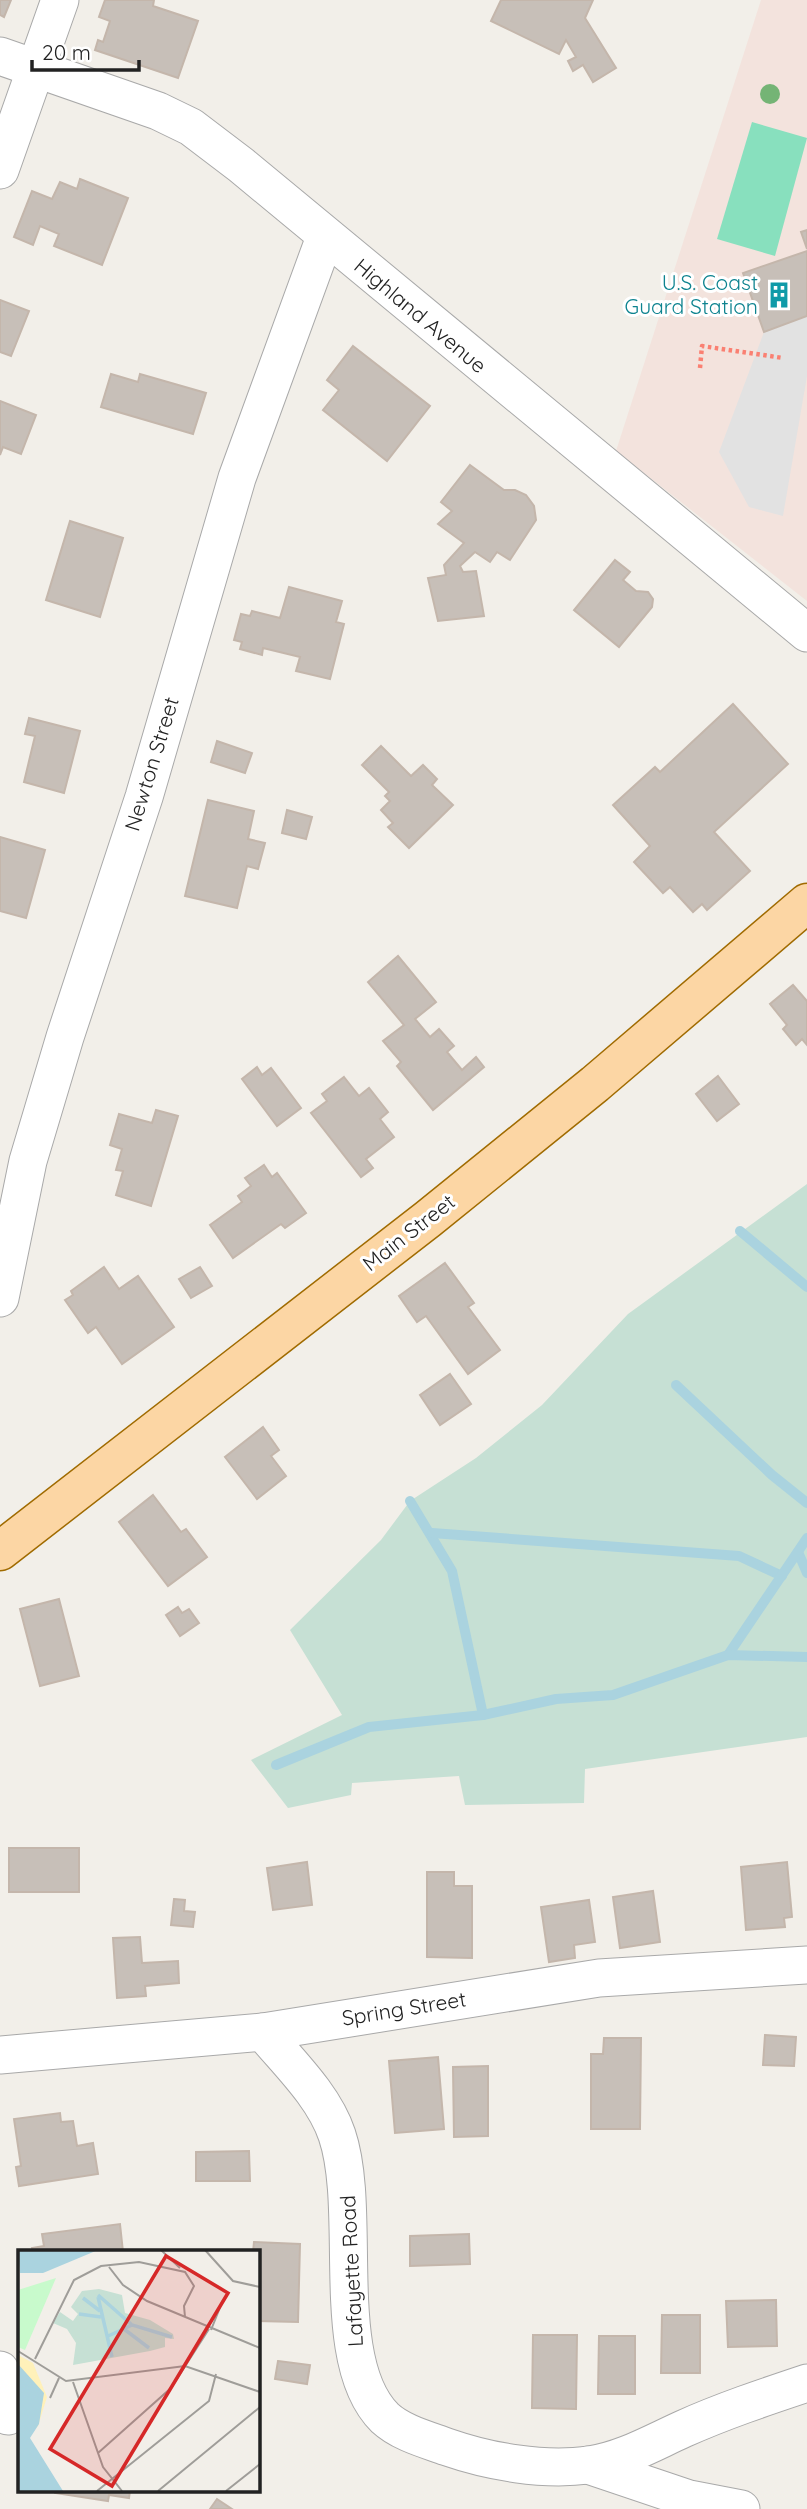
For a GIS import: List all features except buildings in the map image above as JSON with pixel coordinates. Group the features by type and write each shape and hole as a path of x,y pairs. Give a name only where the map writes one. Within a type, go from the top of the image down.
{"main road":[{"name":"Main Street","path":"0,1550 438,1210 595,1084 807,903"}],"street":[{"path":"0,170 34,67 60,0"},
{"name":"Highland Avenue","path":"0,56 120,96 191,127 241,165 807,633"},
{"name":"Newton Street","path":"0,1298 28,1161 65,1037 144,797 237,478 325,237"},
{"name":"Spring Street","path":"0,2054 263,2032 599,1978 807,1965"},
{"name":"Lafayette Road","path":"263,2032 321,2102 337,2132 348,2175 354,2345 363,2383 385,2418 416,2437 474,2456 533,2465 588,2465 638,2452 682,2430 807,2383"},
{"path":"0,2370 8,2416"},
{"path":"588,2465 689,2499 741,2509"}],"path":[{"path":"700,368 702,346 783,358"}],"shaded area":[{"path":"761,0 807,0 807,601 616,451"},
{"path":"807,316 807,376 783,516 749,507 719,452 764,332"}],"green space":[{"path":"752,122 807,138 775,256 717,239"},
{"path":"807,1184 807,1737 585,1769 584,1803 465,1805 459,1776 352,1783 351,1795 288,1808 251,1760 342,1715 290,1630 381,1540 410,1501 476,1458 542,1405 628,1314"}],"waterway":[{"path":"740,1231 807,1287"},
{"path":"676,1385 772,1475 807,1503"},
{"path":"410,1501 452,1571 483,1715"},
{"path":"432,1533 739,1556 782,1576"},
{"path":"728,1655 807,1538"},
{"path":"798,1552 807,1573"},
{"path":"276,1765 369,1727 483,1715 556,1699 613,1695 728,1655 807,1657"}],"place":[{"name":"U.S. Coast Guard Station","path":"779,295"}]}
